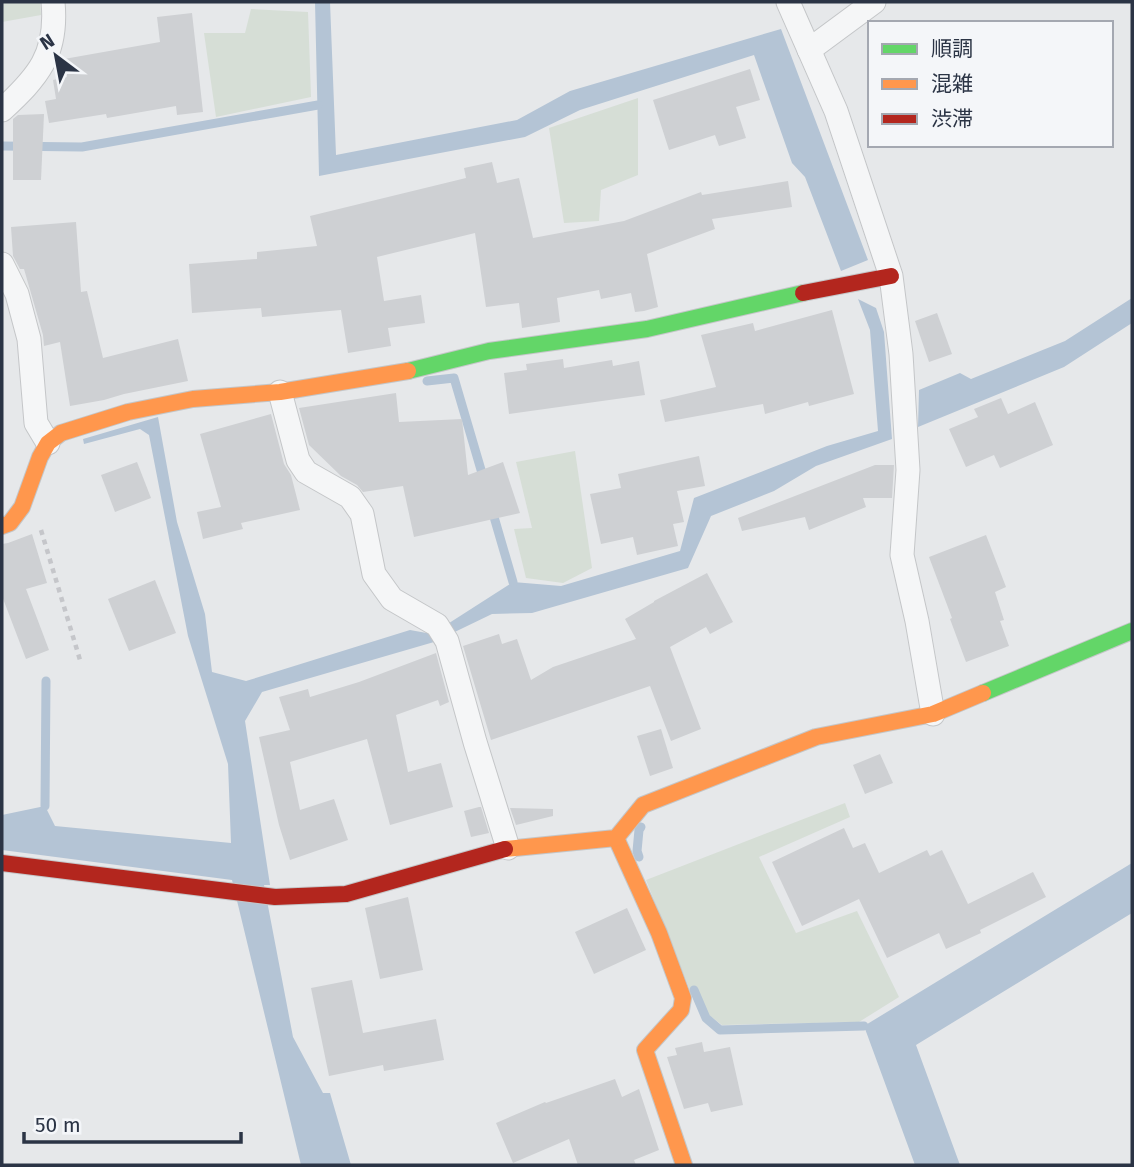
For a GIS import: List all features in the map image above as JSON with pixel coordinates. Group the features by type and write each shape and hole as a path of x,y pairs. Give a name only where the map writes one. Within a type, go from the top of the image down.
{"street":[{"path":"788,2 836,111 891,276 901,354 908,470 902,555 933,714"},
{"path":"809,50 874,2"},
{"path":"2,110 27,87 45,61 61,3"},
{"path":"2,264 17,294 29,339 36,423 48,443"},
{"path":"6,524 22,507 40,457 48,443 61,433 128,412 193,399 280,392 404,372 489,351 647,329 827,287 891,276"},
{"path":"280,392 298,460 306,472 350,497 362,514 374,574 392,599 442,633 508,848"},
{"path":"2,863 275,897 346,894 508,848 616,838 643,804 816,737 933,714 1132,631"},
{"path":"616,838 659,933 683,998 681,1010 645,1050 684,1165"}],"path":[{"path":"6,524 40,528 80,660"}],"shaded area":[{"path":"2,2 40,2 41,15 2,22"},
{"path":"251,9 308,12 311,97 216,117 204,33 245,33"},
{"path":"638,98 638,175 601,190 599,221 564,223 549,128"},
{"path":"575,451 592,568 563,583 526,578 514,529 532,528 516,462"},
{"path":"845,803 850,817 759,857 796,933 857,911 899,997 859,1022 722,1025 696,1005 646,880"}],"water":[{"path":"315,2 330,2 336,155 517,120 570,91 781,29 868,260 841,271 805,177 792,163 754,55 580,110 525,137 319,176"},
{"path":"1132,298 1132,323 1064,367 918,427 919,390 960,373 971,379 1065,341"},
{"path":"858,299 876,308 884,332 892,439 816,466 774,491 711,516 688,568 532,613 492,614 434,642 262,692 245,721 270,885 264,885 293,1037 323,1093 330,1093 351,1165 301,1165 232,880 2,850 2,815 45,806 55,826 231,843 228,764 188,636 149,435 140,429 84,444 83,439 158,417 177,522 205,614 212,672 246,681 410,630 432,634 513,582 561,586 680,551 694,498 827,446 878,431 870,330"},
{"path":"1132,863 1132,913 916,1045 960,1165 915,1165 864,1026"}],"building":[{"path":"192,13 203,112 177,115 176,106 107,118 106,114 49,123 45,101 56,99 53,80 67,77 64,59 160,42 157,17"},
{"path":"750,69 760,100 736,107 746,138 719,146 715,135 669,150 653,100"},
{"path":"44,114 41,180 13,180 13,119 18,115"},
{"path":"492,162 497,183 519,178 533,238 624,221 701,192 702,195 788,181 792,207 712,219 715,229 647,254 658,307 644,311 635,312 631,293 601,299 599,290 557,298 560,322 522,328 519,303 486,307 475,233 377,257 384,301 421,295 425,323 388,328 391,346 348,353 341,310 262,317 261,308 192,313 189,264 257,259 257,252 317,246 310,216 466,178 464,168"},
{"path":"76,222 81,292 87,291 103,358 178,339 188,381 70,406 60,342 44,346 24,269 20,269 13,256 11,227"},
{"path":"832,310 854,394 809,406 808,402 765,414 763,404 665,422 660,400 716,387 701,335 753,323 755,331"},
{"path":"937,313 952,354 929,362 915,321"},
{"path":"563,359 564,368 612,360 613,366 639,361 645,395 509,414 504,373 527,370 526,364"},
{"path":"396,393 399,422 462,419 468,475 503,462 520,513 414,537 403,486 363,492 357,485 341,476 309,445 299,408"},
{"path":"1001,398 1008,414 1035,402 1053,445 1000,468 994,455 966,467 949,429 978,417 974,409"},
{"path":"271,414 300,510 241,523 243,529 203,539 197,512 221,507 200,434"},
{"path":"699,456 705,486 677,491 684,522 673,524 678,546 637,555 633,537 601,544 590,494 621,488 618,474"},
{"path":"137,462 151,498 115,512 101,475"},
{"path":"875,465 894,465 892,498 863,498 866,507 809,530 805,517 742,531 738,518"},
{"path":"32,534 47,583 26,589 49,650 26,659 2,596 2,544"},
{"path":"986,535 1006,587 995,592 1004,620 1000,621 1009,646 966,662 929,557"},
{"path":"707,573 733,622 710,634 706,627 670,647 701,729 671,741 650,686 491,740 463,646 499,634 502,644 517,639 531,680 553,667 636,639 625,619"},
{"path":"155,580 176,633 129,651 108,599"},
{"path":"436,653 449,702 440,706 438,700 396,715 408,772 441,763 453,807 390,825 367,739 290,762 300,810 334,799 348,840 290,860 279,825 259,737 290,730 279,697 308,689 310,697"},
{"path":"661,729 673,768 650,776 637,736"},
{"path":"880,754 893,783 865,794 853,765"},
{"path":"481,807 489,833 471,837 464,811"},
{"path":"510,808 553,809 553,816 516,825"},
{"path":"844,828 853,848 865,843 879,873 927,850 930,856 942,850 968,904 1033,872 1046,897 946,949 939,933 887,958 859,899 802,926 772,862"},
{"path":"408,897 423,970 380,979 365,908"},
{"path":"627,908 646,950 594,974 575,932"},
{"path":"352,980 363,1033 436,1019 444,1060 384,1071 383,1065 329,1076 311,988"},
{"path":"702,1042 704,1052 730,1047 743,1105 711,1112 708,1103 684,1109 667,1057 677,1055 675,1048"},
{"path":"615,1079 622,1097 639,1089 659,1150 634,1160 636,1165 578,1165 569,1139 513,1163 496,1123 545,1102"}],"waterway":[{"path":"2,146 82,147 318,105"},
{"path":"427,381 454,378 484,480"},
{"path":"492,510 513,582"},
{"path":"45,806 46,681"},
{"path":"639,857 637,851 641,827"},
{"path":"694,990 706,1018 720,1030 864,1026"}],"traffic: fast":[{"path":"408,371 489,351 647,329 803,293"},
{"path":"983,693 1132,631"}],"traffic: slow":[{"path":"2,526 10,523 22,507 40,457 48,443 61,433 128,412 193,399 280,392 408,371"},
{"path":"505,849 616,838 643,805 816,737 933,714 983,693"},
{"path":"616,838 659,933 683,998 681,1010 645,1050 684,1165"}],"traffic: jam":[{"path":"803,293 891,276"},
{"path":"2,863 275,897 346,894 505,849"}]}
